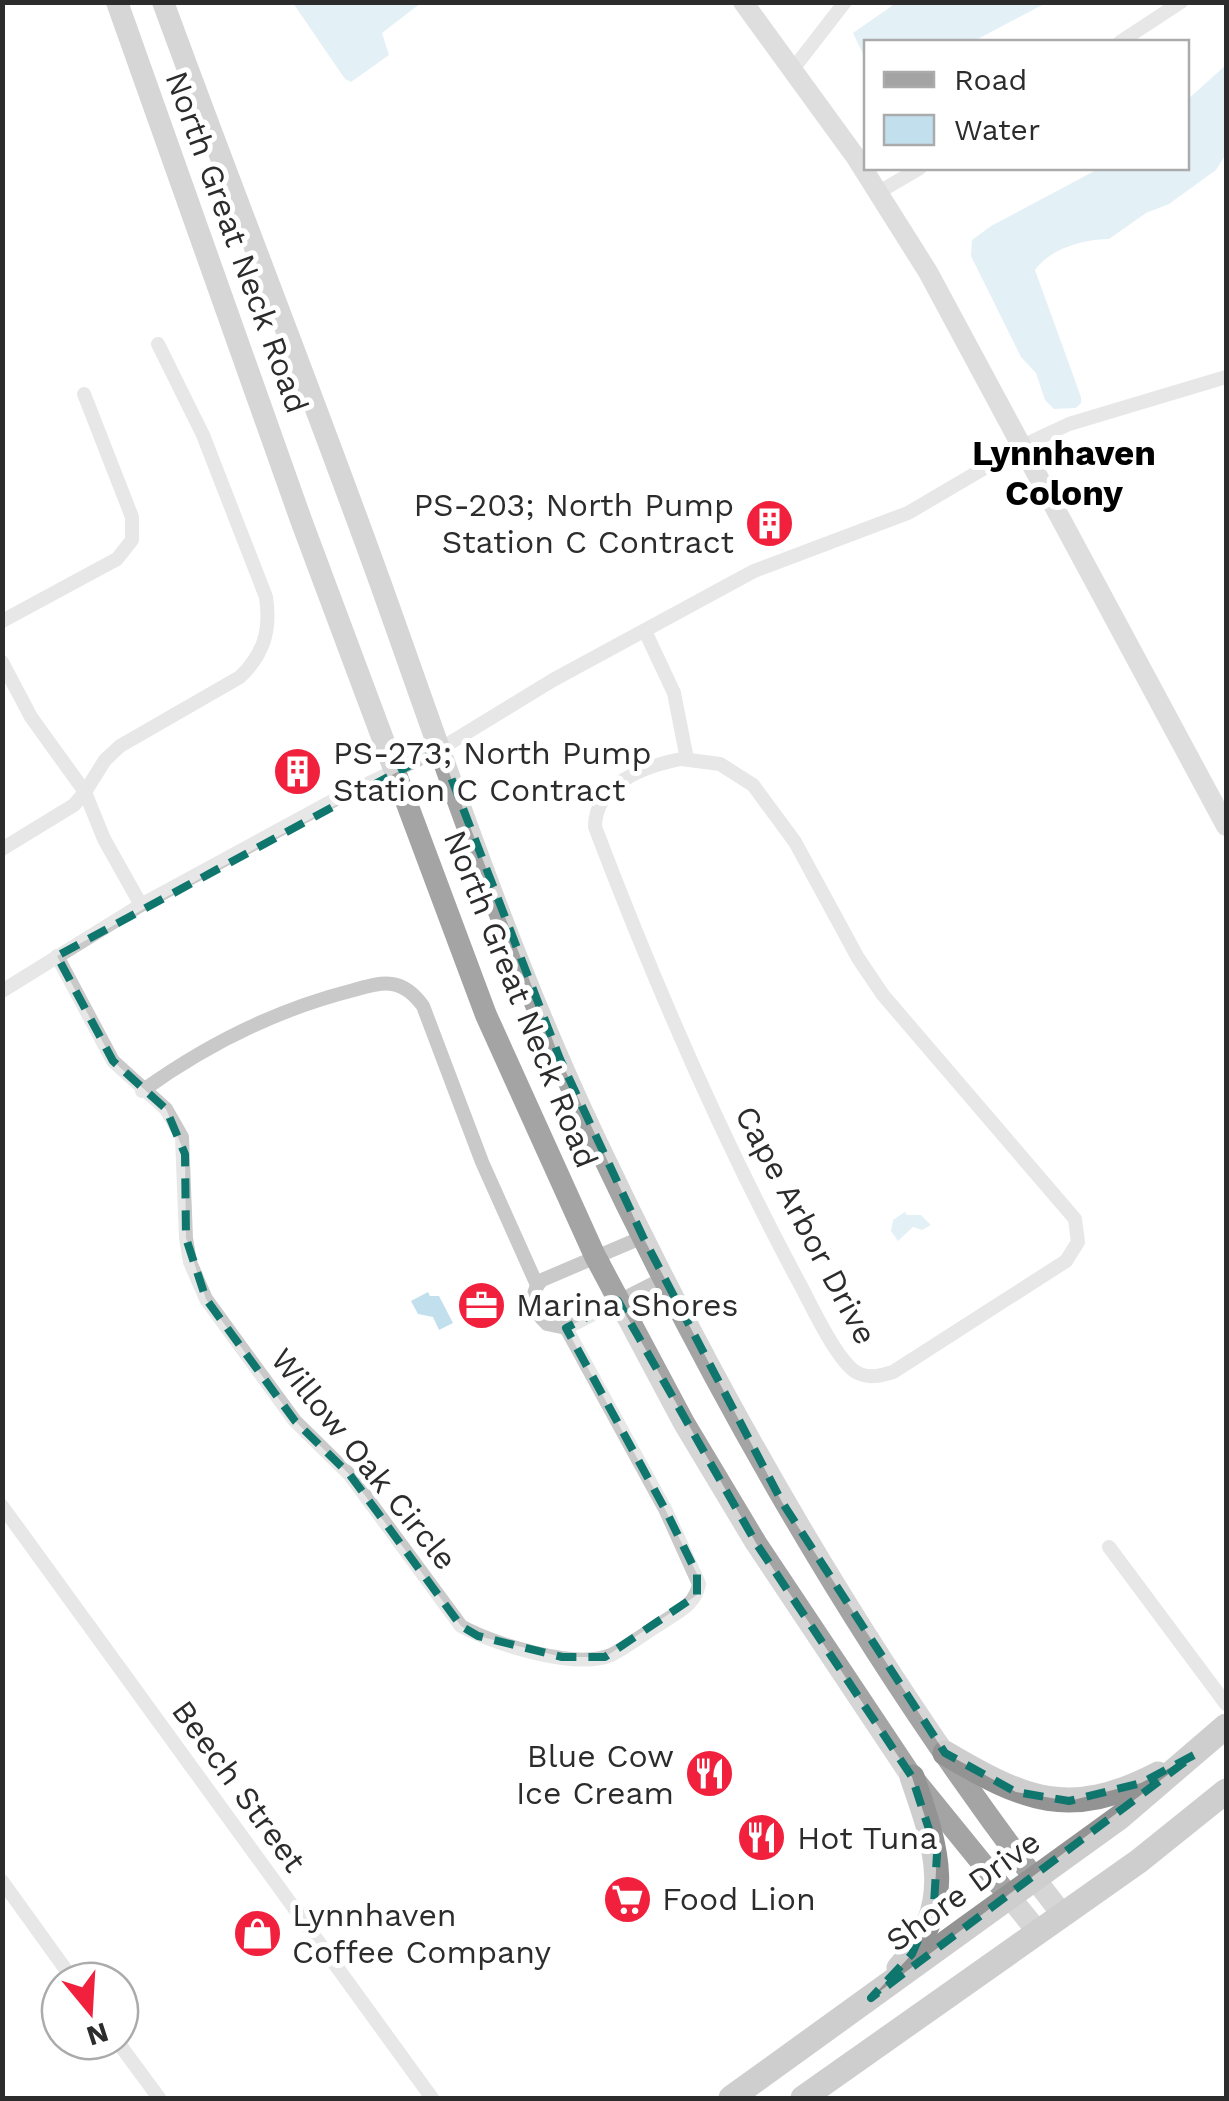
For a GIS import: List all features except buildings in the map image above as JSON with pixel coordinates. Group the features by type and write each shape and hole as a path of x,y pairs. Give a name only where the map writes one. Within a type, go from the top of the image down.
{"highway":[{"name":"Shore Drive","path":"730,2098 1035,1880 1120,1816 1226,1726"},
{"path":"945,1753 1016,1792 1069,1801 1091,1799 1140,1783 1194,1756"},
{"path":"871,1998 912,1954 934,1904 936,1854 912,1778"},
{"path":"803,2098 1139,1861 1226,1791"}],"main road":[{"name":"North Great Neck Road","path":"117,2 394,772 486,1015 595,1256 684,1422 756,1544 912,1778 1038,1932"},
{"name":"North Great Neck Road","path":"163,2 440,749 560,1059 664,1278 782,1502 945,1753 1062,1914"}],"street":[{"path":"743,2 879,192 928,272 1226,826"},
{"path":"793,69 845,2"},
{"path":"1123,40 1181,2"},
{"path":"879,192 917,170"},
{"path":"2,848 74,805 105,760 120,746 240,677 262,652 268,632 266,598 202,434 158,344"},
{"path":"2,991 142,905 336,798 440,749 503,708 754,571 908,513 1022,446 1069,424 1226,377"},
{"path":"2,620 117,559 132,540 132,517 84,394"},
{"path":"645,631 674,694 688,759"},
{"path":"2,662 31,717 85,792 104,839 142,905"},
{"name":"Cape Arbor Drive","path":"688,759 720,764 753,785 795,842 858,958 883,995 1075,1218 1078,1242 1066,1261 892,1372 877,1376 855,1372 810,1303 728,1144 595,827 598,804 616,785 662,763 688,759"},
{"name":"Willow Oak Circle","path":"57,956 113,1061 142,1091 166,1110 182,1137 186,1238 199,1286 286,1409 350,1475 462,1626 478,1636 523,1649 588,1660 612,1654 690,1604 699,1584 666,1511 566,1328 556,1328 541,1319 533,1298 537,1285 482,1162 423,1006 405,988 383,984 363,988 280,1014 192,1058 142,1091"},
{"path":"537,1285 644,1237"},
{"path":"566,1328 664,1278"},
{"name":"Beech Street","path":"2,1506 432,2098"},
{"path":"1109,1546 1226,1704"},
{"path":"2,1881 60,1961"},
{"path":"131,2061 158,2098"}],"highlighted area":[{"path":"440,749 560,1059 643,1237 782,1502 945,1753 1016,1792 1069,1801 1141,1783 1194,1755 871,1998 912,1954 934,1904 937,1854 912,1777 756,1543 618,1301 566,1328 697,1574 697,1595 605,1657 562,1657 478,1636 461,1626 350,1475 295,1421 206,1299 186,1238 185,1154 166,1109 113,1061 57,956"}],"water":[{"path":"896,2 1046,3 976,40 864,40 864,56 853,33"},
{"path":"293,3 421,3 382,33 389,55 351,82 345,79"},
{"path":"1226,65 1226,154 1216,170 1169,204 1146,213 1109,239 1069,246 1035,270 1081,397 1076,408 1054,409 1045,400 1036,373 1021,357 971,256 972,240 1096,170 1189,170 1189,98"},
{"path":"905,1212 921,1215 931,1225 922,1230 913,1227 898,1241 891,1231 893,1220"},
{"path":"428,1292 430,1296 439,1296 453,1323 439,1330 433,1317 418,1314 411,1301"}],"place":[{"name":"PS-203; North Pump Station C Contract","path":"769,523"},
{"name":"PS-273; North Pump Station C Contract","path":"298,771"},
{"name":"Marina Shores","path":"481,1305"},
{"name":"Blue Cow Ice Cream","path":"709,1774"},
{"name":"Hot Tuna","path":"762,1838"},
{"name":"Food Lion","path":"627,1899"},
{"name":"Lynnhaven Coffee Company","path":"257,1933"}],"district":[{"name":"Lynnhaven Colony","path":"1064,473"}]}
